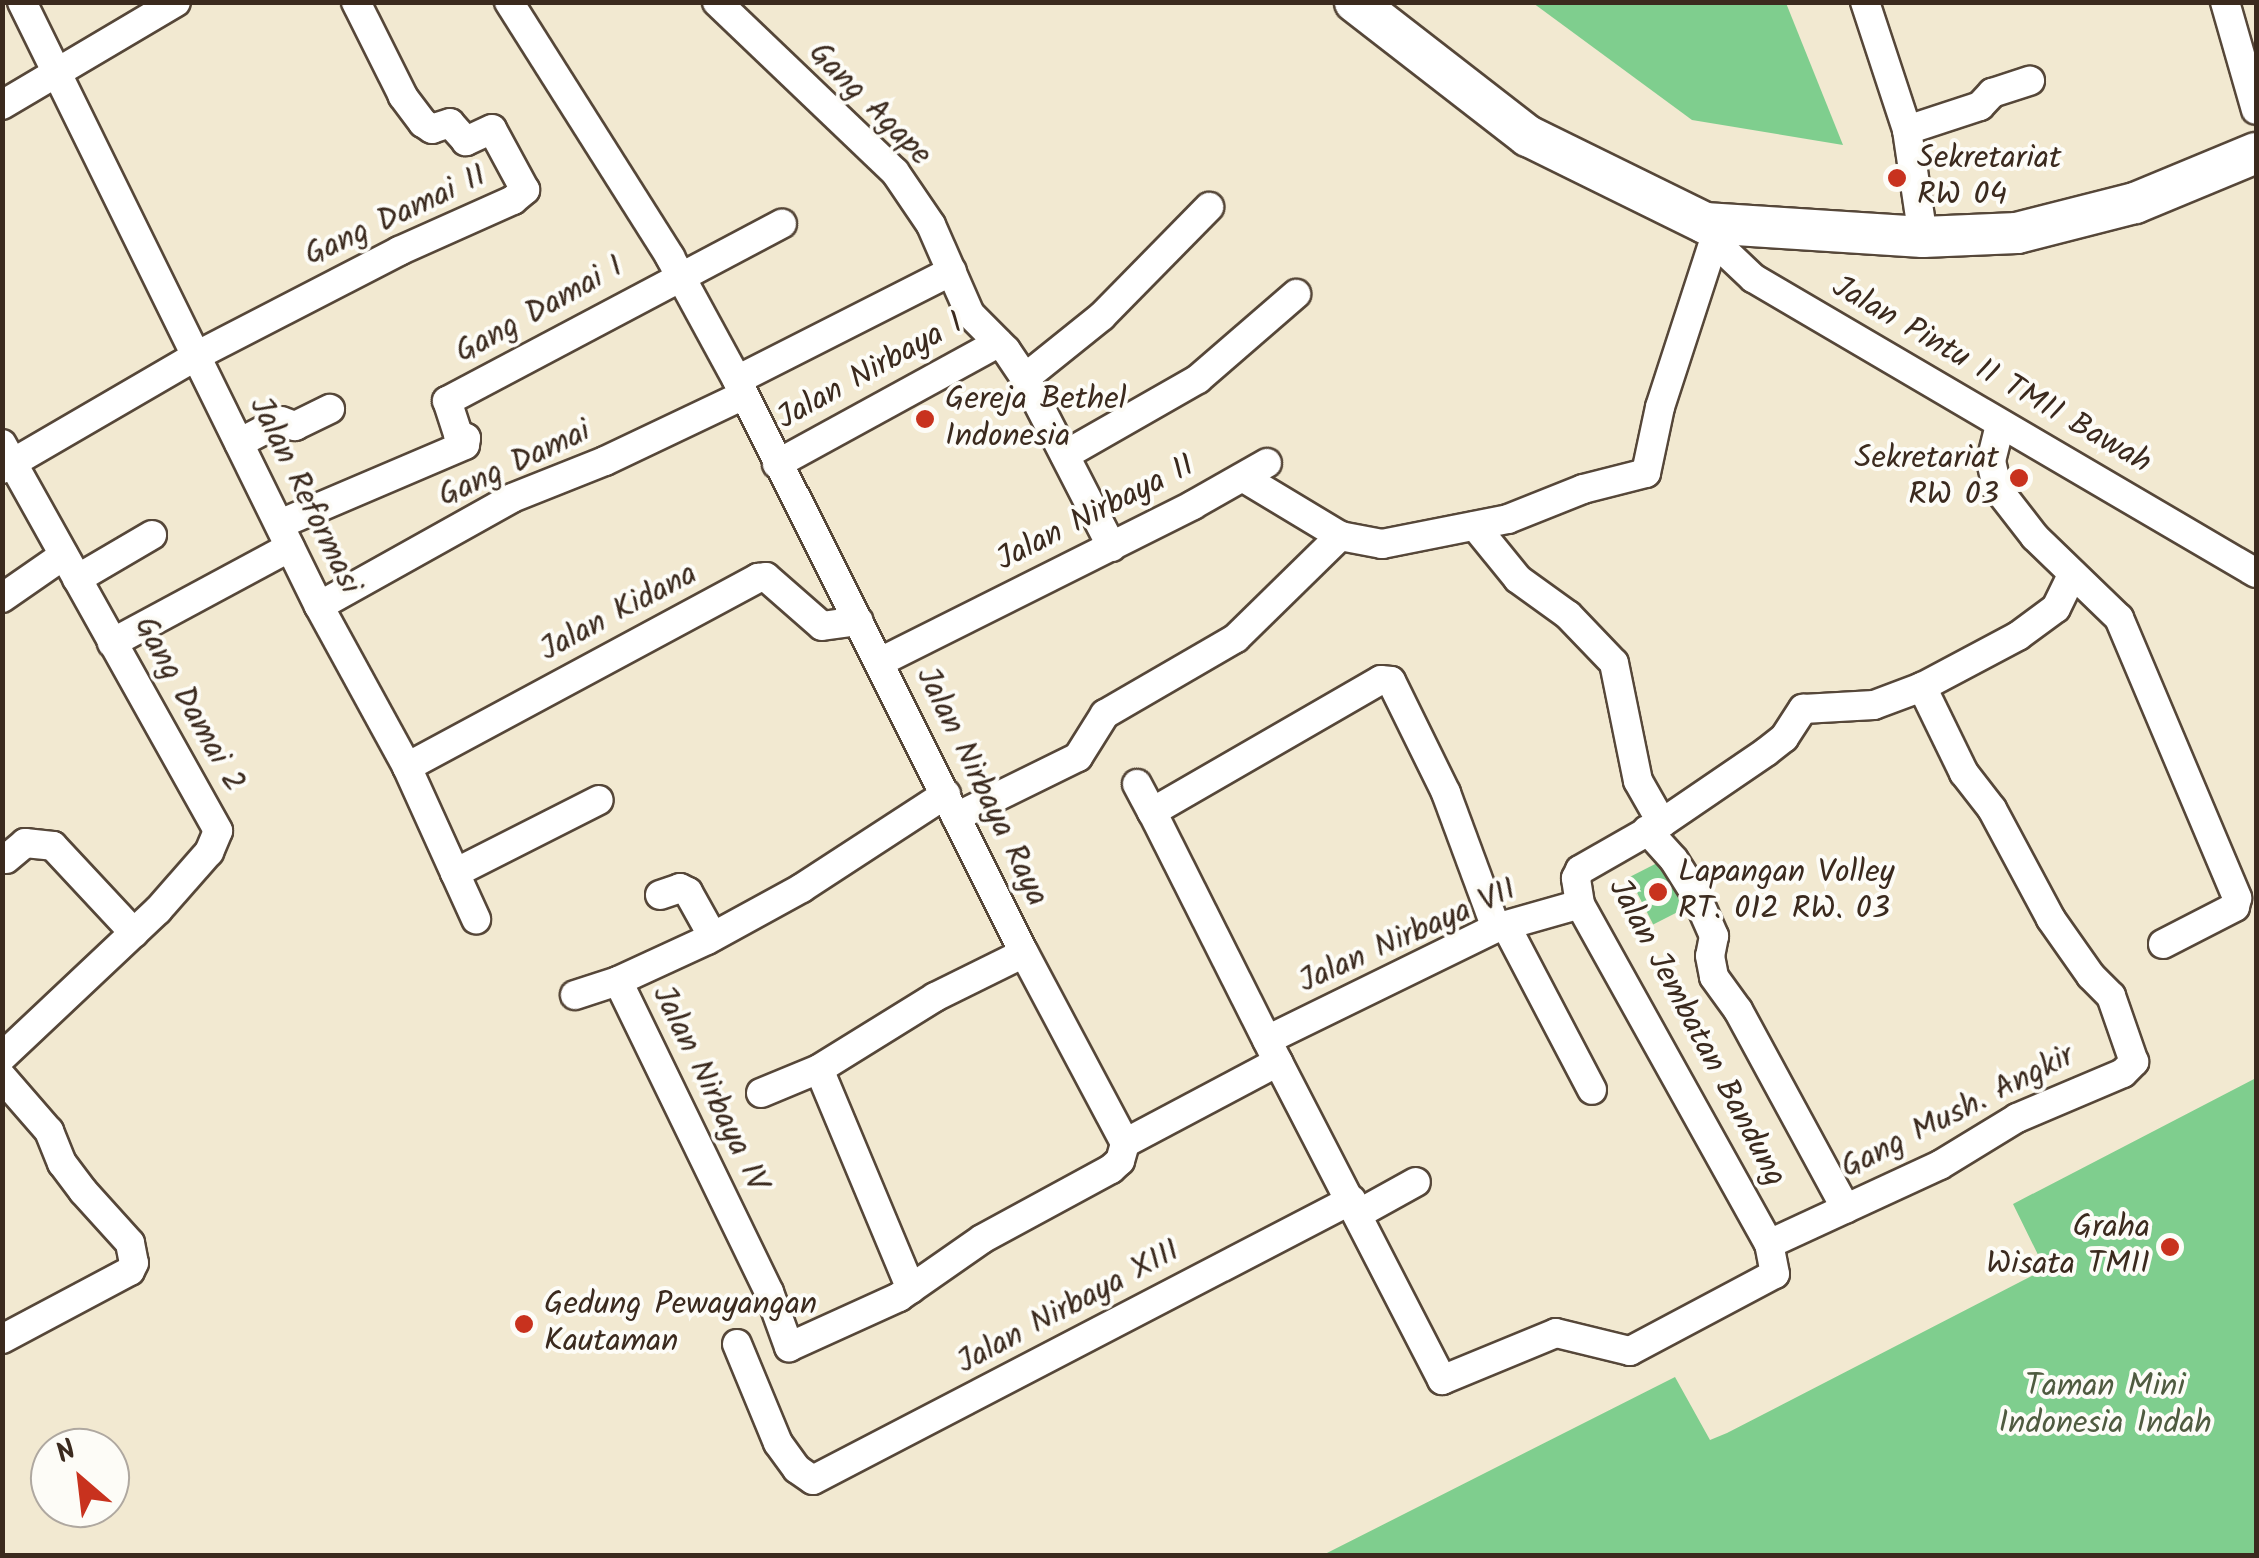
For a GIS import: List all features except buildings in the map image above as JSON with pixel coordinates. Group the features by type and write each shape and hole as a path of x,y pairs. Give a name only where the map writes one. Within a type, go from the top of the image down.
{"street":[{"name":"Jalan Reformasi","path":"22,2 320,606 407,767 476,919"},
{"path":"2,104 176,2"},
{"name":"Gang Damai II","path":"196,356 398,250 498,208 525,190 492,129 466,141 450,123 432,129 423,122 402,96 356,2"},
{"name":"Jalan Nirbaya Raya","path":"509,2 680,275 880,662 1024,954 1125,1143"},
{"name":"Gang Agape","path":"716,2 886,162 931,225 970,314 1025,378 1112,547"},
{"path":"1355,2 1528,136 1710,232 1923,237 2016,234 2108,212 2256,152"},
{"path":"1866,2 1906,130 1923,237"},
{"path":"2225,2 2256,110"},
{"path":"1906,130 1980,106 1992,93 2030,81"},
{"path":"1025,378 1102,316 1208,207"},
{"path":"680,275 782,224"},
{"path":"1340,536 1382,544 1475,526 1646,473 1660,407 1710,232"},
{"name":"Jalan Pintu II TMII Bawah","path":"1710,232 1752,278 2000,425 2253,565"},
{"path":"740,387 952,271"},
{"name":"Gang Damai I","path":"285,536 465,445 466,438 458,434 447,401 680,275"},
{"path":"1065,455 1198,379 1296,294"},
{"name":"Jalan Nirbaya I","path":"777,464 998,343"},
{"path":"6,459 196,356"},
{"name":"Gang Damai","path":"320,606 512,498 606,462 740,387"},
{"path":"238,443 281,421 295,426 330,408"},
{"path":"2000,425 1991,460 1997,488 2072,575 2119,618 2237,898 2235,907 2163,944"},
{"name":"Gang Damai 2","path":"2,1057 134,933 210,852 218,832 71,567 6,459"},
{"name":"Jalan Nirbaya II","path":"880,662 1112,547 1256,470 1340,536"},
{"path":"1475,526 1518,579 1568,615 1614,663 1638,781 1655,826 1696,895 1714,936 1710,956 1714,977 1738,1010 1846,1209"},
{"path":"2,598 152,536"},
{"path":"112,643 285,536"},
{"name":"Jalan Nirbaya IV","path":"911,1289 798,1346 789,1346 769,1292 618,981 713,936 951,805 1078,757 1104,714 1236,638 1340,536"},
{"name":"Jalan Jembatan Bandung","path":"1770,1244 1580,904 1576,878 1580,870 1655,826 1766,752 1784,738 1803,709 1823,704 1860,708 1922,687 2018,636 2056,608 2072,575"},
{"name":"Jalan Kidana","path":"407,767 758,578 766,577 822,626 859,621"},
{"path":"1152,812 1381,680 1391,681 1400,691 1501,927 1592,1090"},
{"name":"Gang Mush. Angkir","path":"1770,1244 1940,1165 2046,1104 2124,1073 2134,1062 2111,996 2091,976 2051,919 1992,809 1964,774 1922,687"},
{"path":"1137,784 1442,1380 1556,1333 1617,1352 1642,1346 1770,1280 1776,1266 1770,1244"},
{"path":"456,873 599,800"},
{"path":"6,859 25,842 53,846 134,933"},
{"path":"660,895 680,888 688,892 713,936"},
{"name":"Jalan Nirbaya VII","path":"1272,1051 1501,927 1580,904"},
{"path":"761,1093 819,1069 935,997 1024,954"},
{"path":"575,995 618,981"},
{"path":"819,1069 911,1289 982,1239 1118,1165 1125,1143 1272,1051"},
{"path":"2,1077 49,1132 62,1163 130,1243 134,1263 130,1272 2,1339"},
{"name":"Jalan Nirbaya XIII","path":"737,1344 786,1457 806,1477 819,1477 1354,1207 1416,1182"}],"green space":[{"path":"1533,3 1786,3 1843,145 1692,120"},
{"name":"Lapangan Volley RT. 012 RW. 03","path":"1663,860 1687,907 1653,924 1629,877"},
{"name":"Taman Mini Indonesia Indah","path":"2256,1078 2256,1555 1323,1555 1675,1377 1710,1440 1727,1433 2045,1269 2013,1204"}],"place":[{"name":"Sekretariat RW 04","path":"1897,178"},
{"name":"Gereja Bethel Indonesia","path":"925,419"},
{"name":"Sekretariat RW 03","path":"2019,478"},
{"name":"Lapangan Volley RT. 012 RW. 03","path":"1658,892"},
{"name":"Graha Wisata TMII","path":"2170,1247"},
{"name":"Gedung Pewayangan Kautaman","path":"524,1324"}]}
